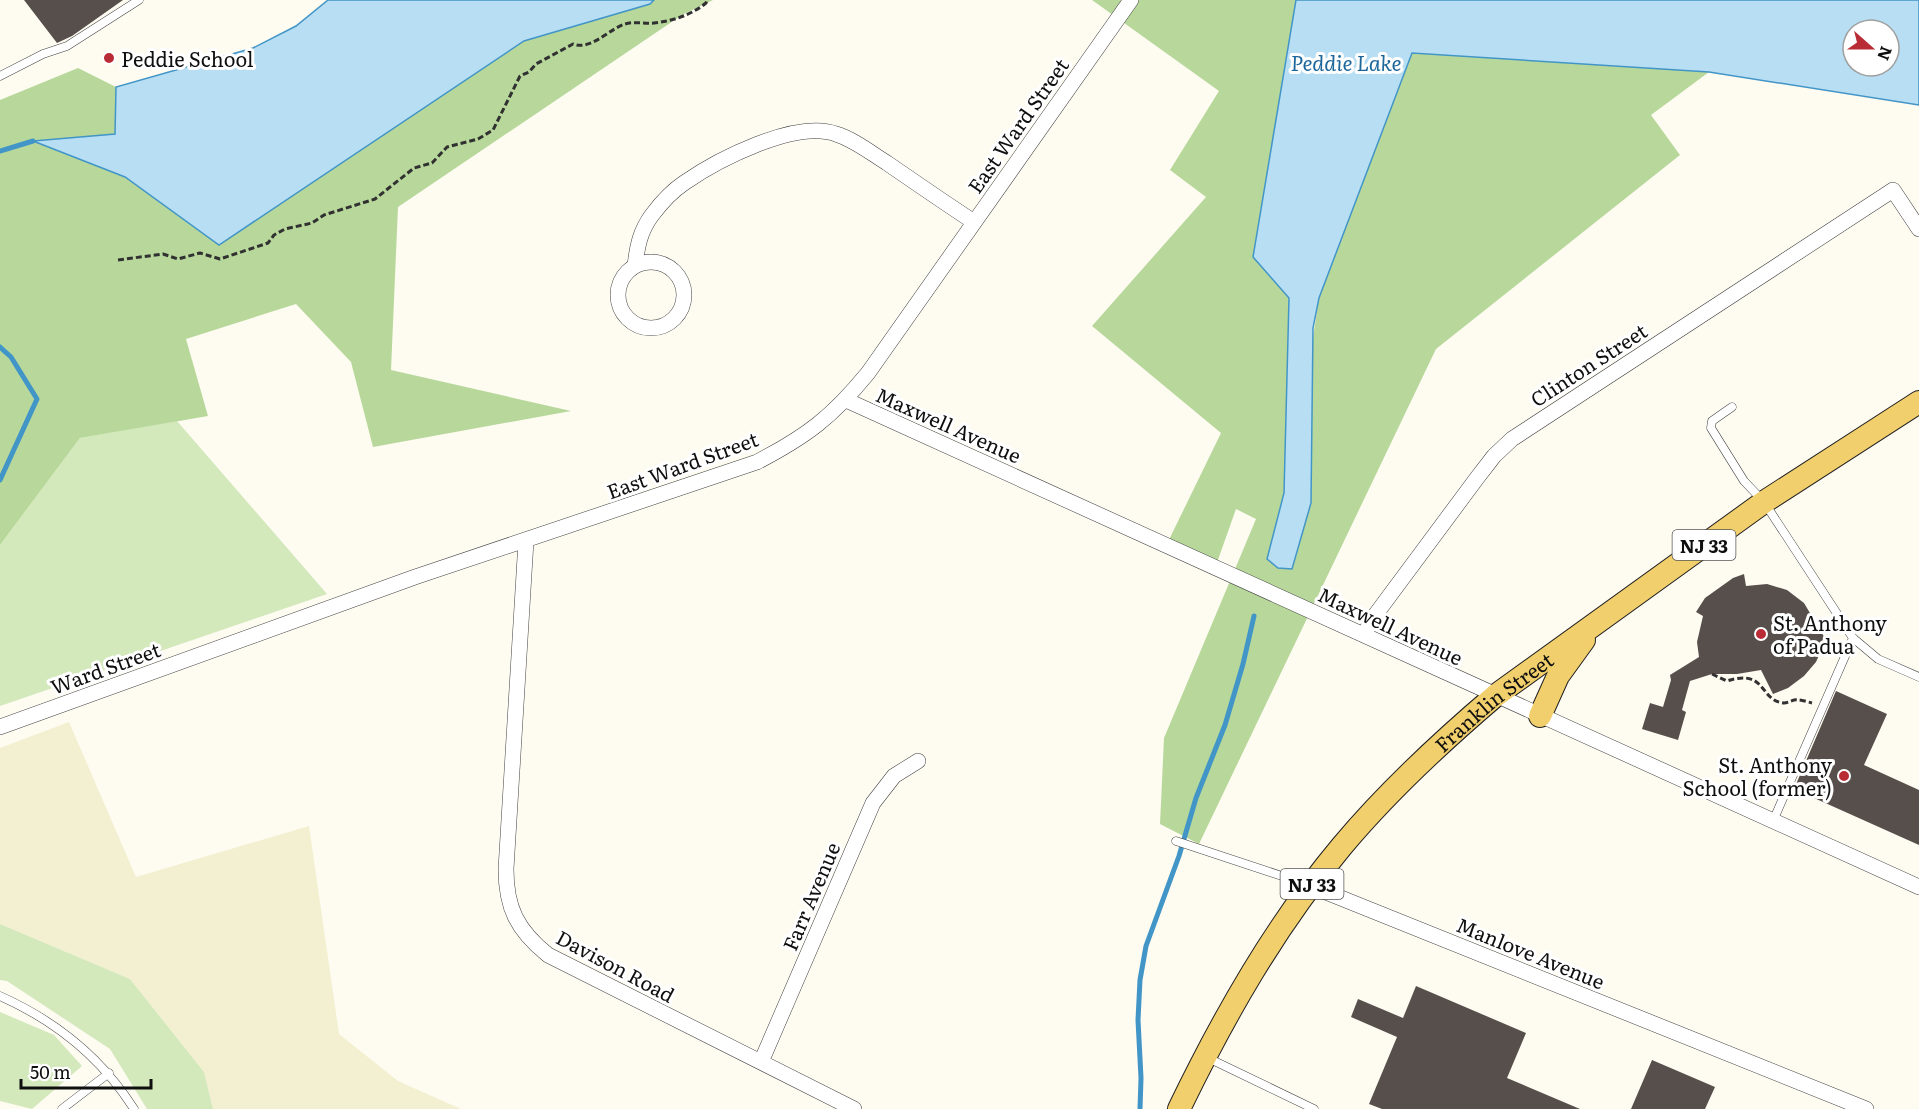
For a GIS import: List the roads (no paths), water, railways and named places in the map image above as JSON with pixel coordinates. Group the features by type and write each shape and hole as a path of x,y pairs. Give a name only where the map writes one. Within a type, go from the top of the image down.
{"main road":[{"name":"Franklin Street","path":"1179,1109 1204,1056 1237,996 1276,934 1342,846 1415,768 1495,696 1764,502 1919,402"},
{"path":"1540,716 1558,676 1595,624"}],"street":[{"name":"East Ward Street","path":"224,646 415,577 758,462 795,442 822,423 846,400 868,373 1131,0"},
{"path":"635,266 654,262 673,270 679,278 684,298 676,317 668,323 659,327 639,326 630,321 619,303 619,292 627,272 635,266 638,240 651,217 666,198 684,183 742,151 784,134 806,131 834,133 849,140 974,222"},
{"name":"Clinton Street","path":"1364,635 1373,618 1477,478 1494,456 1512,439 1893,190 1919,229"},
{"name":"Maxwell Avenue","path":"846,400 1919,887"},
{"name":"Davison Road","path":"526,541 506,869 506,886 510,906 519,925 532,942 548,955 854,1109"},
{"name":"Ward Street","path":"0,727 224,646"},
{"name":"Farr Avenue","path":"761,1062 873,803 894,776 918,761"},
{"name":"Manlove Avenue","path":"1311,886 1866,1109"}],"lane":[{"path":"0,76 43,54 67,46 139,0"},
{"path":"1732,407 1712,421 1711,428 1744,481 1764,502 1853,638 1878,659 1919,677"},
{"path":"1773,821 1853,638"},
{"name":"Manlove Avenue","path":"1176,841 1311,886"},
{"path":"0,996 49,1021 79,1044 109,1073 134,1109"},
{"path":"1204,1056 1314,1109"},
{"path":"62,1109 109,1073"}],"water":[{"path":"328,0 654,0 650,4 524,41 219,245 125,177 33,141 115,134 116,87 253,48 296,26"},
{"name":"Peddie Lake","path":"1296,0 1919,0 1919,105 1709,72 1412,53 1319,298 1313,328 1311,503 1292,569 1278,568 1267,559 1284,493 1289,298 1253,257"}],"waterway":[{"path":"0,151 33,141"},
{"path":"0,347 11,357 37,399 0,480"},
{"path":"1140,1109 1138,1020 1140,980 1146,946 1179,856 1196,798 1225,725 1254,616"}],"place":[{"name":"Peddie School","path":"109,58"},
{"name":"St. Anthony of Padua","path":"1761,634"},
{"name":"St. Anthony School (former)","path":"1844,776"}]}
